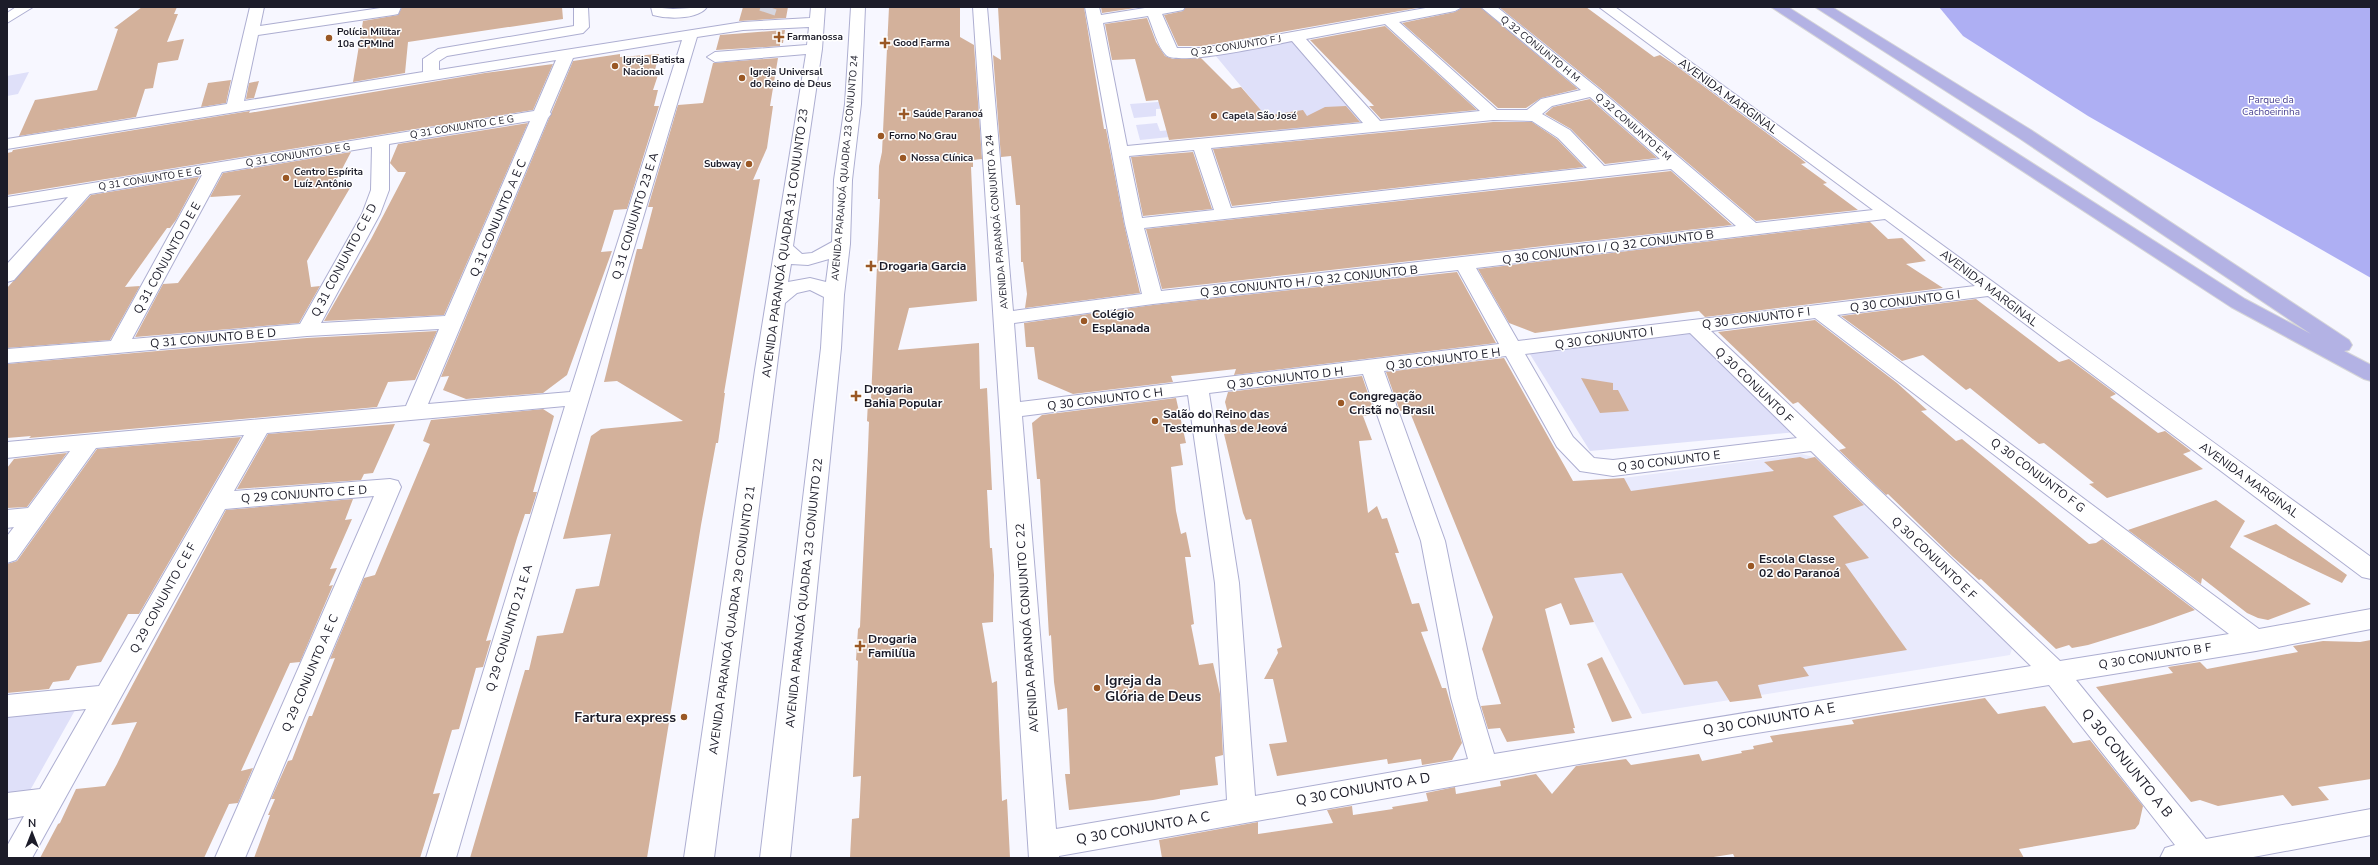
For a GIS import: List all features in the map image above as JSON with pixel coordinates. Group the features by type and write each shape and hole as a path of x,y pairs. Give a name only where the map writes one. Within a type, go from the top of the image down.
{"main road":[{"path":"1778,7 2238,304 2371,374"},
{"path":"1822,7 2025,134 2371,365"}],"street":[{"path":"7,19 26,7"},
{"path":"234,108 257,7"},
{"path":"251,32 393,11 394,7"},
{"path":"430,75 431,59 443,52 578,30 582,27 581,7"},
{"path":"658,7 658,12 664,14 698,8 696,33"},
{"name":"AVENIDA PARANOÁ QUADRA 23 CONJUNTO 24","path":"833,328 834,295 841,244 843,180 853,104 858,7"},
{"name":"AVENIDA PARANOÁ CONJUNTO A 24","path":"980,7 1011,410"},
{"path":"1153,298 1134,224 1094,14 1153,12 1178,7"},
{"name":"Q 32 CONJUNTO F J","path":"1153,12 1172,53 1176,54 1204,53 1389,20 1421,10 1455,7"},
{"name":"Q 32 CONJUNTO H M","path":"1488,7 1593,92"},
{"name":"AVENIDA MARGINAL","path":"1606,7 1889,213 2371,570"},
{"path":"7,144 696,33 764,19 817,15"},
{"name":"AVENIDA PARANOÁ QUADRA 31 CONJUNTO 23","path":"764,383 785,248 800,132 814,49 817,15"},
{"path":"1389,20 1493,115"},
{"name":"Q 31 CONJUNTO 23 E A","path":"578,398 696,33"},
{"path":"1296,37 1376,127"},
{"path":"715,56 814,49"},
{"name":"Q 31 CONJUNTO A E C","path":"414,412 543,114 567,53"},
{"path":"1531,115 1547,102 1593,92"},
{"name":"Q 32 CONJUNTO E M","path":"1593,92 1751,229"},
{"name":"Q 31 CONJUNTO C E G","path":"381,141 543,114"},
{"path":"1121,152 1493,115 1531,115 1564,134 1600,171"},
{"name":"Q 31 CONJUNTO D E G","path":"215,168 381,141"},
{"name":"Q 31 CONJUNTO C E D","path":"307,330 372,214 380,190 381,141"},
{"path":"1201,145 1224,214"},
{"path":"1134,224 1674,163"},
{"name":"Q 31 CONJUNTO E E G","path":"7,202 215,168"},
{"name":"Q 31 CONJUNTO D E E","path":"118,346 215,168"},
{"path":"7,276 85,189"},
{"name":"Q 30 CONJUNTO I / Q 32 CONJUNTO B","path":"1464,264 1889,213"},
{"path":"785,248 794,259 808,261 820,257 841,244"},
{"name":"Q 30 CONJUNTO H / Q 32 CONJUNTO B","path":"1005,318 1153,298 1464,264"},
{"name":"Q 30 CONJUNTO E","path":"1464,264 1566,442 1588,465 1614,468 1814,444"},
{"path":"776,300 791,287 806,282 822,287 834,295"},
{"name":"Q 30 CONJUNTO G I","path":"1819,311 1991,290"},
{"name":"Q 30 CONJUNTO F I","path":"1694,326 1819,311"},
{"name":"Q 30 CONJUNTO F G","path":"1819,311 2008,452 2256,641"},
{"name":"Q 31 CONJUNTO B E D","path":"7,356 307,330 454,322"},
{"name":"Q 30 CONJUNTO I","path":"1514,350 1694,326"},
{"name":"Q 30 CONJUNTO F","path":"1694,326 1814,444"},
{"name":"AVENIDA PARANOÁ QUADRA 23 CONJUNTO 22","path":"775,858 833,328"},
{"name":"Q 30 CONJUNTO E H","path":"1372,368 1514,350"},
{"path":"1372,368 1433,541 1464,698 1484,767"},
{"name":"Q 30 CONJUNTO D H","path":"1198,388 1372,368"},
{"name":"AVENIDA PARANOÁ QUADRA 29 CONJUNTO 21","path":"699,858 764,383"},
{"path":"1198,388 1227,583 1242,811"},
{"name":"Q 30 CONJUNTO C H","path":"1011,410 1198,388"},
{"path":"7,450 89,441 578,398"},
{"name":"Q 29 CONJUNTO 21 E A","path":"441,858 578,398"},
{"name":"AVENIDA PARANOÁ CONJUNTO C 22","path":"1011,410 1044,851"},
{"name":"Q 29 CONJUNTO C E F","path":"16,858 259,427"},
{"path":"7,554 89,441"},
{"name":"Q 30 CONJUNTO E F","path":"1814,444 2054,672"},
{"name":"Q 29 CONJUNTO C E D","path":"218,501 390,487"},
{"name":"Q 29 CONJUNTO A E C","path":"230,858 390,487"},
{"path":"7,519 34,516"},
{"name":"Q 30 CONJUNTO B F","path":"2054,672 2256,641 2371,619"},
{"name":"Q 30 CONJUNTO A E","path":"1484,767 2054,672"},
{"name":"Q 30 CONJUNTO A B","path":"2054,672 2188,856"},
{"path":"7,706 108,696"},
{"name":"Q 30 CONJUNTO A D","path":"1242,811 1484,767"},
{"path":"7,806 49,800"},
{"name":"Q 30 CONJUNTO A C","path":"1044,851 1242,811"},
{"path":"2188,856 2371,822"}],"shaded area":[{"path":"1292,41 1364,121 1279,132 1215,55"},
{"path":"29,72 18,94 7,96 7,76"},
{"path":"1199,99 1229,104 1156,109 1156,116 1134,118 1130,104"},
{"path":"1157,123 1160,131 1237,124 1238,130 1140,140 1136,125"},
{"path":"1699,328 1797,432 1590,451 1528,351"},
{"name":"Escola Classe 02 do Paranoá","path":"1802,454 1832,462 2014,642 2010,655 1642,714 1526,491"},
{"path":"78,705 28,794 7,796 7,713"}],"green space":[{"name":"Parque da Cachoeirinha","path":"1939,7 2371,7 2371,278 2088,116 1963,36"}],"building":[{"path":"142,7 177,7 174,14 178,14 167,42 184,39 178,60 158,63 153,88 145,89 136,117 19,136 35,100 97,90 118,29 114,28"},
{"path":"402,7 562,7 563,19 408,42 405,73 353,82 363,21 398,15"},
{"path":"743,7 788,7 786,18 739,21"},
{"path":"889,7 960,7 960,37 974,45 982,159 973,160 973,167 971,167 977,301 909,308 898,350 979,343 980,389 987,388 992,490 987,490 990,548 992,548 994,575 993,622 982,623 992,683 997,681 1002,801 1007,799 1010,858 850,858 852,819 859,818 861,776 853,777 858,661 856,660 858,629 860,627 869,422 867,421 868,401 871,399 880,199 878,199 879,166 882,152"},
{"path":"998,7 1084,7 1104,129 1106,129 1124,224 1140,293 1025,308 1027,294 1023,262 1021,262 1020,205 1016,205 1011,156 1001,157 993,55 1001,60"},
{"path":"1101,7 1142,7 1102,13"},
{"path":"1186,7 1423,7 1203,46 1178,46 1164,15 1183,11"},
{"path":"1463,7 1480,7 1578,89 1541,98 1526,108 1498,108 1402,23 1455,12"},
{"path":"1499,7 1586,7 1654,57 1660,55 1675,65 1800,158 1806,163 1801,164 1827,183 1823,184 1858,210 1756,221 1600,88"},
{"path":"1147,18 1156,42 1165,56 1173,59 1201,58 1232,89 1241,87 1266,116 1303,110 1307,116 1325,107 1346,106 1360,122 1169,140 1158,100 1146,101 1135,59 1112,60 1105,24"},
{"path":"1385,26 1477,110 1381,119 1369,106 1374,106 1310,40"},
{"path":"785,30 783,43 780,43 780,46 716,50 720,35"},
{"path":"620,54 620,57 659,54 655,70 660,69 653,90 658,90 654,106 659,106 627,209 614,210 601,252 612,251 567,375 543,393 466,399 443,390 449,376 441,377 573,61"},
{"path":"778,58 770,106 773,106 767,148 753,180 760,179 724,393 718,443 716,443 701,525 647,858 470,858 525,670 529,670 537,636 563,633 576,589 599,586 611,534 563,539 591,436 601,429 683,421 617,381 604,382 637,249 642,249 653,207 648,207 678,105 703,103 713,63"},
{"path":"553,64 533,110 7,195 7,153 12,152 13,150 250,111 249,113 485,73"},
{"path":"231,80 226,103 201,107 208,83"},
{"path":"259,81 254,98 246,99 249,83"},
{"path":"1590,99 1657,158 1605,164 1571,129 1545,114 1553,107"},
{"path":"1493,122 1532,122 1557,139 1584,167 1232,206 1213,149"},
{"path":"528,123 444,315 324,321 371,239 406,172 398,172 390,163 398,144"},
{"path":"351,152 331,190 350,188 307,261 311,287 320,286 299,323 135,337 163,284 178,283 241,195 210,197 223,173"},
{"path":"1193,152 1212,209 1143,216 1131,157"},
{"path":"1671,171 1732,225 1162,289 1146,229"},
{"path":"199,177 176,220 170,228 167,228 125,287 140,286 110,340 7,348 7,288 91,195"},
{"path":"1870,222 1888,239 1902,238 1926,261 1906,264 1943,288 1705,317 1699,311 1535,333 1509,323 1478,269"},
{"path":"1457,272 1496,343 1234,375 1236,369 1171,376 1173,382 1073,394 1038,379 1034,347 1026,347 1024,323 1153,305"},
{"path":"1976,299 2059,362 2069,359 2116,394 2110,397 2158,433 2165,431 2191,451 2183,454 2203,469 2107,498 2089,484 2094,483 2044,443 2039,444 1970,388 1966,390 1923,355 1902,361 1841,316"},
{"path":"1815,320 1897,383 1927,410 1921,411 1956,441 1962,439 2089,544 2096,543 2102,539 2195,610 2088,645 2072,648 2069,645 2056,649 1981,579 1979,580 1953,557 1888,494 1886,495 1839,450 1846,448 1798,402 1793,404 1718,332"},
{"path":"437,331 415,380 388,382 377,407 29,438 31,436 7,438 7,364 307,338"},
{"path":"1504,358 1573,481 1624,478 1631,491 1774,471 1764,462 1800,457 1806,459 1815,457 1864,505 1833,516 1869,558 1845,564 1907,650 1803,667 1809,676 1758,685 1762,698 1730,702 1717,681 1684,685 1622,573 1574,578 1594,622 1570,625 1561,603 1545,609 1575,733 1507,742 1500,728 1488,729 1481,706 1501,704 1482,649 1493,617 1409,410 1400,411 1386,372"},
{"path":"1362,376 1375,414 1363,416 1372,440 1359,441 1368,513 1377,506 1382,519 1387,518 1399,553 1395,553 1412,604 1419,603 1428,631 1421,632 1442,688 1446,688 1462,743 1452,760 1422,765 1421,759 1388,764 1387,759 1277,776 1269,744 1287,742 1273,679 1264,679 1278,653 1277,649 1282,647 1251,519 1246,520 1243,513 1224,434 1233,433 1225,402 1228,392"},
{"path":"1581,378 1613,383 1613,390 1618,390 1629,411 1600,413"},
{"path":"1176,398 1186,443 1180,444 1183,465 1171,467 1176,511 1181,534 1186,532 1191,557 1185,557 1194,624 1191,625 1199,665 1213,663 1220,694 1223,755 1215,757 1218,785 1180,790 1180,795 1153,800 1069,810 1065,774 1070,774 1067,708 1058,710 1054,682 1051,635 1049,636 1040,479 1037,479 1032,423 1042,415"},
{"path":"543,409 554,416 533,492 537,492 530,514 525,514 517,538 486,641 491,640 483,667 476,668 459,729 452,730 433,794 440,793 420,858 254,858 270,815 268,815 275,799 271,799 288,761 292,760 309,716 312,716 335,658 330,659 364,578 375,575 430,444 423,441 431,420"},
{"path":"395,424 373,473 364,474 361,480 237,489 268,434"},
{"path":"241,437 139,614 128,614 101,662 77,666 69,680 53,682 49,689 7,693 7,564 17,561 97,449"},
{"path":"67,453 27,507 7,508 7,468 14,459"},
{"path":"353,499 345,520 352,519 330,569 337,568 329,586 333,585 300,662 290,663 241,771 253,768 238,803 229,804 204,858 40,858 58,824 60,823 76,789 105,786 117,764 137,722 111,725 226,510"},
{"path":"2216,500 2245,521 2230,547 2311,604 2268,620 2258,618 2247,613 2202,578 2201,584 2128,530"},
{"path":"2276,524 2347,575 2342,583 2243,536"},
{"path":"2371,640 2371,779 2318,787 2329,800 2292,806 2283,795 2218,806 2200,800 2191,802 2096,687 2173,673 2168,667 2200,662 2207,669 2298,652 2293,646 2323,641 2360,642"},
{"path":"1602,657 1632,718 1612,722 1587,664"},
{"path":"1985,698 1998,714 2045,706 2073,743 2090,740 2143,806 2139,824 2135,829 2019,849 2024,858 1735,858 1733,854 1707,858 1162,858 1159,840 1258,822 1258,834 1333,823 1327,810 1352,806 1353,815 1393,809 1392,807 1428,801 1426,793 1455,787 1456,794 1501,786 1500,781 1536,774 1552,794 1576,766 1626,759 1631,765 1699,754 1702,761 1742,753 1741,751 1754,749 1753,746 1773,742 1770,736 1854,724 1852,720"}],"tunnel":[{"path":"767,13 769,7"}],"place":[{"name":"Farmanossa","path":"779,37"},
{"name":"Polícia Militar 10a CPMInd","path":"329,38"},
{"name":"Good Farma","path":"885,43"},
{"name":"Igreja Batista Nacional","path":"615,66"},
{"name":"Igreja Universal do Reino de Deus","path":"742,78"},
{"name":"Saúde Paranoá","path":"904,114"},
{"name":"Capela São José","path":"1214,116"},
{"name":"Forno No Grau","path":"881,136"},
{"name":"Nossa Clínica","path":"903,158"},
{"name":"Subway","path":"749,164"},
{"name":"Centro Espírita Luíz Antônio","path":"286,178"},
{"name":"Drogaria Garcia","path":"871,266"},
{"name":"Colégio Esplanada","path":"1084,321"},
{"name":"Drogaria Bahia Popular","path":"856,396"},
{"name":"Congregação Cristã no Brasil","path":"1341,403"},
{"name":"Salão do Reino das Testemunhas de Jeová","path":"1155,421"},
{"name":"Escola Classe 02 do Paranoá","path":"1751,566"},
{"name":"Drogaria Familília","path":"860,646"},
{"name":"Igreja da Glória de Deus","path":"1097,688"},
{"name":"Fartura express","path":"684,717"}]}
